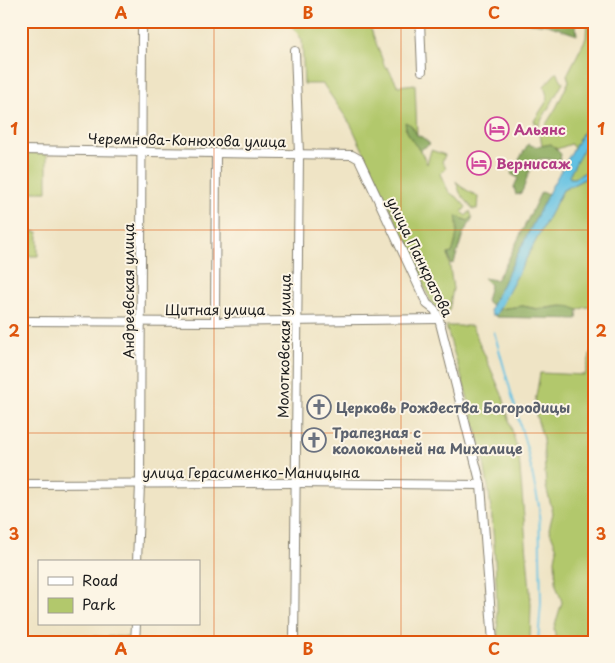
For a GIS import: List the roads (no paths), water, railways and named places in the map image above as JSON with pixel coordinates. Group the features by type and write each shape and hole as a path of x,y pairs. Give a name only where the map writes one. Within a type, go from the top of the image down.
{"street":[{"name":"Андреевская улица","path":"137,560 140,484 142,21"},
{"path":"420,21 422,71"},
{"name":"Молотковская улица","path":"294,642 294,483 299,154 295,51"},
{"name":"Черемнова-Конюхова улица","path":"21,150 352,155"},
{"path":"215,322 216,152"},
{"name":"улица Панкратова","path":"352,155 359,159 427,304 435,310 439,319 481,485 493,642"},
{"name":"Щитная улица","path":"21,321 215,322 439,319"},
{"name":"улица Герасименко-Маницына","path":"21,484 294,483 481,485"},
{"path":"135,642 136,626"}],"water":[{"path":"594,111 594,129 569,176 574,178 594,168 594,174 563,190 496,315 492,315 490,311 492,305 552,186"}],"waterway":[{"path":"494,332 527,449 539,506 541,603 538,642"}],"place":[{"name":"Альянс","path":"497,129"},
{"name":"Вернисаж","path":"479,163"},
{"name":"Церковь Рождества Богородицы","path":"319,407"},
{"name":"Трапезная с колокольней на Михалице","path":"314,440"}]}
